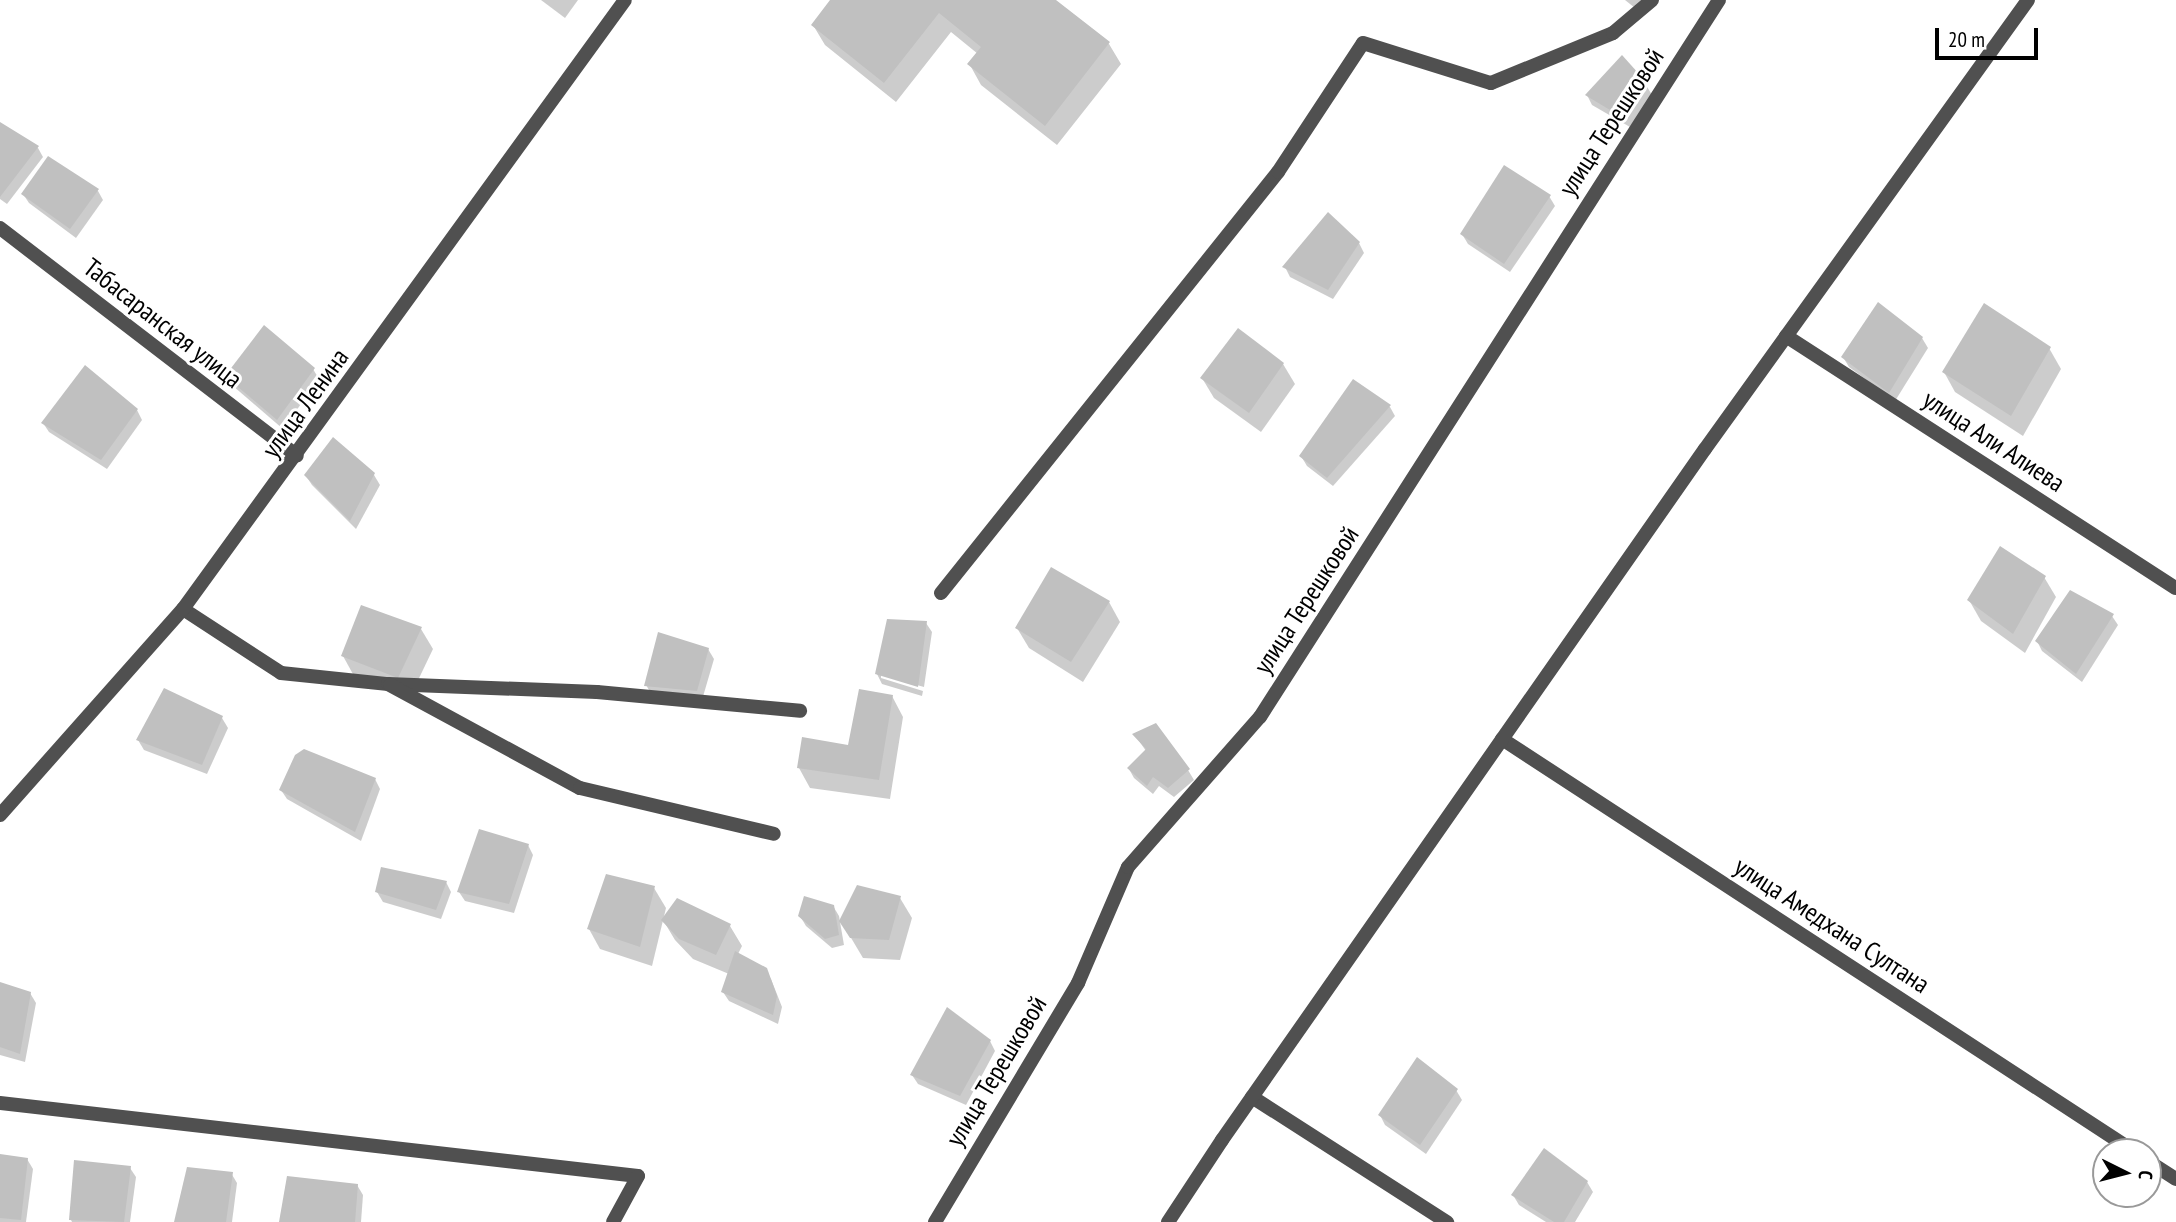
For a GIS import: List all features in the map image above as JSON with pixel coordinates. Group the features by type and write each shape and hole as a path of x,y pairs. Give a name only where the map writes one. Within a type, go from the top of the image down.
{"street":[{"name":"улица Ленина","path":"0,815 183,609 297,456 625,0"},
{"path":"940,593 1278,172 1363,43 1491,83 1614,33 1652,0"},
{"name":"улица Терешковой","path":"935,1222 1078,983 1128,867 1260,718 1719,0"},
{"path":"1168,1222 1502,739 2028,0"},
{"name":"Табасаранская улица","path":"0,228 297,456"},
{"name":"улица Али Алиева","path":"1786,337 2176,587"},
{"path":"183,609 281,673 388,684 597,692 800,711"},
{"path":"388,684 580,788 774,834"},
{"name":"улица Амедхана Султана","path":"1502,739 2114,1138"},
{"path":"1252,1097 1447,1222"},
{"path":"0,1103 638,1176 613,1222"}],"building":[{"path":"830,0 1056,0 1110,42 1045,126 967,64 981,47 939,13 884,83 811,25"},
{"path":"1622,55 1648,84 1625,119 1585,95"},
{"path":"0,122 39,146 0,197"},
{"path":"48,156 99,189 70,229 21,194"},
{"path":"1504,165 1551,195 1504,264 1460,234"},
{"path":"1328,212 1360,242 1328,290 1282,267"},
{"path":"1878,302 1923,337 1889,393 1841,357"},
{"path":"1984,303 2051,347 2011,416 1942,372"},
{"path":"264,325 315,368 277,420 225,376"},
{"path":"1238,328 1284,363 1249,413 1200,378"},
{"path":"85,365 138,409 101,460 41,423"},
{"path":"1353,379 1391,405 1327,478 1299,456"},
{"path":"333,437 375,473 350,521 304,475"},
{"path":"2000,546 2046,576 2013,634 1967,600"},
{"path":"1051,567 1110,601 1071,662 1015,628"},
{"path":"2070,590 2114,614 2076,674 2035,641"},
{"path":"361,605 422,627 398,678 341,656"},
{"path":"887,619 927,621 918,687 875,674"},
{"path":"658,632 709,648 697,691 644,686"},
{"path":"164,688 223,716 202,765 136,740"},
{"path":"859,689 893,695 879,780 797,768 802,737 848,745"},
{"path":"1156,723 1190,769 1168,788 1153,777 1147,786 1127,768 1146,749 1132,734"},
{"path":"304,749 376,778 355,832 279,790 295,755"},
{"path":"479,829 529,844 509,904 457,892"},
{"path":"381,867 447,881 436,910 375,892"},
{"path":"606,874 655,886 640,947 587,929"},
{"path":"857,885 901,896 889,940 850,938 839,921"},
{"path":"804,896 834,905 839,935 825,939 798,916"},
{"path":"677,898 731,924 716,955 679,939 661,920"},
{"path":"735,951 767,968 777,996 773,1015 721,992"},
{"path":"0,982 31,992 20,1054 0,1047"},
{"path":"947,1007 991,1040 960,1096 910,1075"},
{"path":"1417,1057 1458,1089 1420,1145 1378,1115"},
{"path":"1544,1148 1588,1181 1564,1222 1554,1222 1511,1195"},
{"path":"0,1154 28,1158 21,1220 0,1218"},
{"path":"74,1160 131,1166 124,1222 69,1220"},
{"path":"187,1167 233,1172 226,1222 174,1222"},
{"path":"287,1176 358,1184 355,1222 279,1222"}]}
